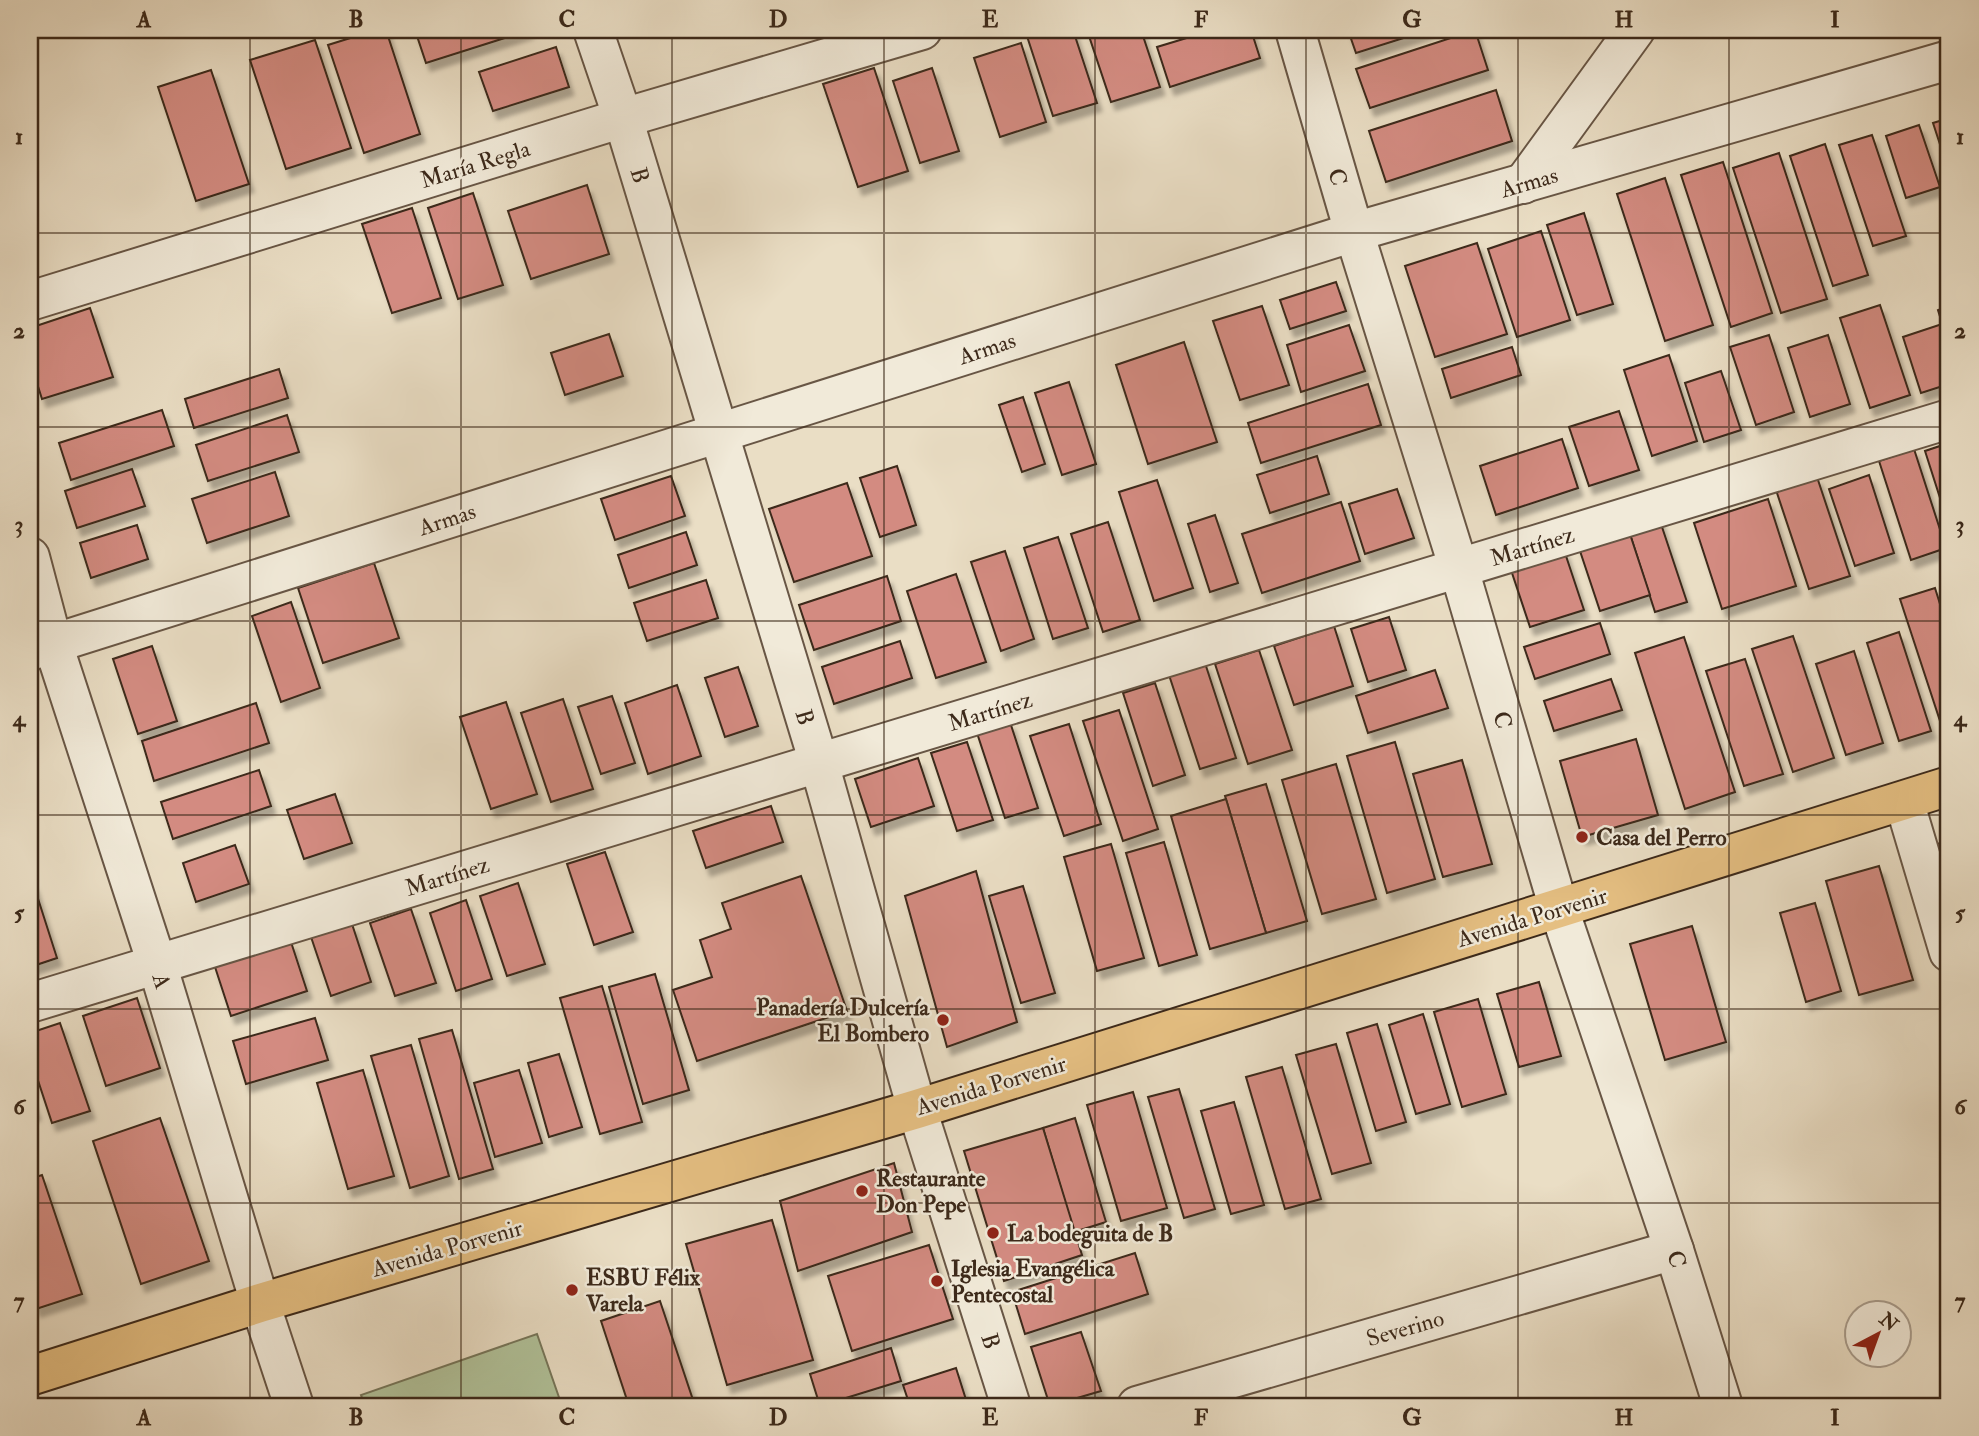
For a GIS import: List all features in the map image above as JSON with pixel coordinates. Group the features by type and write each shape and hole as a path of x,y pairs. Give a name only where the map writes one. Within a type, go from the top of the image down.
{"main road":[{"name":"Avenida Porvenir","path":"30,1376 260,1303 917,1109 1949,786"}],"street":[{"name":"B","path":"593,30 623,118 719,432 819,763 917,1109 1011,1406"},
{"name":"María Regla","path":"30,301 623,118 922,30"},
{"name":"C","path":"1294,30 1459,569 1559,909 1674,1250 1723,1406"},
{"path":"1523,184 1635,30"},
{"name":"Armas","path":"41,648 1354,232 1949,60"},
{"name":"Martínez","path":"30,1003 1949,419"},
{"name":"A","path":"30,557 41,648 157,964 294,1406"},
{"path":"1904,801 1949,952"},
{"name":"Severino","path":"1137,1406 1674,1250"}],"green space":[{"path":"537,1334 562,1406 365,1406 361,1395"}],"building":[{"path":"376,30 386,30 420,134 364,153 328,45"},
{"path":"415,30 530,30 426,63"},
{"path":"1025,30 1073,30 1097,103 1053,116"},
{"path":"1087,30 1141,30 1160,87 1111,102"},
{"path":"1213,30 1251,30 1260,58 1170,87 1157,47"},
{"path":"1348,30 1429,30 1356,53"},
{"path":"1475,30 1488,70 1370,108 1356,69"},
{"path":"315,40 351,148 286,169 250,60"},
{"path":"1021,43 1046,122 1000,137 974,58"},
{"path":"556,47 569,87 493,111 479,72"},
{"path":"874,68 908,171 858,187 823,84"},
{"path":"932,68 959,151 920,163 893,81"},
{"path":"211,70 249,184 196,201 158,87"},
{"path":"1496,90 1512,141 1386,182 1369,131"},
{"path":"1949,118 1949,172 1933,123"},
{"path":"1919,125 1940,187 1906,198 1886,136"},
{"path":"1872,135 1906,236 1873,246 1839,145"},
{"path":"1825,144 1868,275 1833,286 1790,156"},
{"path":"1779,153 1827,299 1781,313 1733,168"},
{"path":"1723,162 1772,313 1731,327 1681,175"},
{"path":"1665,178 1713,325 1665,341 1617,194"},
{"path":"587,185 609,254 531,279 508,211"},
{"path":"473,193 503,285 458,299 428,208"},
{"path":"412,208 441,298 392,313 362,224"},
{"path":"1584,213 1613,304 1577,315 1547,225"},
{"path":"1541,231 1570,320 1517,337 1488,249"},
{"path":"1477,243 1507,334 1435,357 1405,266"},
{"path":"1336,282 1346,311 1290,329 1280,300"},
{"path":"1880,305 1910,395 1870,408 1840,318"},
{"path":"1262,306 1289,385 1240,400 1213,321"},
{"path":"1949,306 1949,346 1938,310"},
{"path":"90,308 113,377 42,399 30,361 30,328"},
{"path":"1942,324 1949,346 1949,384 1921,393 1903,337"},
{"path":"1349,325 1365,371 1301,392 1287,345"},
{"path":"609,334 623,376 565,395 551,353"},
{"path":"1769,335 1794,412 1756,425 1730,347"},
{"path":"1828,335 1850,404 1810,417 1788,348"},
{"path":"1184,342 1217,442 1148,464 1116,365"},
{"path":"1512,347 1521,375 1451,398 1442,369"},
{"path":"1669,355 1697,441 1652,456 1624,370"},
{"path":"279,369 288,398 194,428 185,399"},
{"path":"1721,371 1741,430 1704,442 1685,383"},
{"path":"1069,382 1096,464 1062,475 1035,393"},
{"path":"1368,384 1381,425 1261,463 1248,423"},
{"path":"1023,397 1045,464 1022,472 999,405"},
{"path":"162,410 174,446 71,480 59,443"},
{"path":"1619,411 1639,470 1589,486 1569,427"},
{"path":"287,415 299,452 208,481 196,445"},
{"path":"1562,439 1578,488 1496,515 1480,466"},
{"path":"1949,443 1949,526 1925,451"},
{"path":"1914,449 1946,548 1911,560 1879,461"},
{"path":"1317,456 1329,494 1270,513 1257,475"},
{"path":"897,466 916,525 880,537 860,478"},
{"path":"132,469 145,506 77,528 65,491"},
{"path":"275,472 289,516 207,543 192,499"},
{"path":"1869,475 1894,553 1855,566 1829,489"},
{"path":"671,476 685,516 615,540 601,499"},
{"path":"1817,477 1850,576 1809,589 1776,490"},
{"path":"1157,480 1193,588 1154,601 1119,492"},
{"path":"847,483 872,556 794,582 769,509"},
{"path":"1397,489 1414,538 1365,554 1349,504"},
{"path":"1768,499 1796,586 1722,609 1694,523"},
{"path":"1341,502 1360,561 1262,593 1242,534"},
{"path":"1215,515 1238,583 1210,592 1188,524"},
{"path":"1659,518 1687,602 1655,612 1628,528"},
{"path":"1108,522 1140,620 1103,632 1071,534"},
{"path":"137,525 148,559 91,578 80,543"},
{"path":"1628,528 1650,595 1600,611 1578,545"},
{"path":"686,532 697,565 629,588 618,555"},
{"path":"1058,537 1088,628 1053,639 1024,548"},
{"path":"1564,550 1584,610 1530,627 1510,567"},
{"path":"1005,551 1034,639 1001,651 971,562"},
{"path":"374,563 399,638 323,663 298,588"},
{"path":"956,574 986,662 936,678 907,591"},
{"path":"887,576 901,621 814,650 799,605"},
{"path":"706,580 718,618 647,641 634,603"},
{"path":"1935,588 1949,633 1949,725 1942,727 1900,599"},
{"path":"291,602 320,688 281,702 252,616"},
{"path":"1389,617 1406,670 1368,682 1351,629"},
{"path":"1600,623 1610,654 1535,679 1524,647"},
{"path":"1334,626 1353,686 1294,705 1274,646"},
{"path":"1899,632 1931,731 1899,741 1867,643"},
{"path":"1793,636 1834,758 1793,772 1752,649"},
{"path":"1684,637 1735,792 1685,809 1635,653"},
{"path":"900,641 912,678 834,704 822,667"},
{"path":"152,646 177,721 138,734 113,659"},
{"path":"1259,650 1292,750 1248,764 1215,664"},
{"path":"1854,651 1883,743 1846,755 1816,664"},
{"path":"1745,659 1783,774 1744,786 1706,671"},
{"path":"1205,663 1236,758 1200,769 1169,675"},
{"path":"738,667 758,726 725,737 705,678"},
{"path":"1435,670 1448,708 1368,733 1356,696"},
{"path":"1611,679 1622,710 1554,731 1544,701"},
{"path":"1155,683 1185,775 1153,786 1123,693"},
{"path":"677,685 701,756 648,774 625,703"},
{"path":"612,696 635,763 601,774 578,707"},
{"path":"563,699 593,789 551,802 521,713"},
{"path":"506,702 537,794 491,809 460,717"},
{"path":"256,703 269,743 154,781 142,741"},
{"path":"1119,710 1158,829 1123,841 1083,721"},
{"path":"1010,722 1038,808 1005,818 977,733"},
{"path":"1069,724 1101,824 1064,836 1030,736"},
{"path":"1636,739 1658,815 1582,837 1560,761"},
{"path":"967,742 993,820 957,831 931,753"},
{"path":"1395,742 1435,879 1387,893 1347,756"},
{"path":"918,758 934,806 871,827 855,779"},
{"path":"1462,760 1492,864 1443,877 1413,774"},
{"path":"1336,764 1376,899 1322,914 1282,780"},
{"path":"259,770 271,806 173,839 161,802"},
{"path":"1266,784 1307,921 1266,933 1225,796"},
{"path":"335,794 352,843 304,859 287,810"},
{"path":"1226,799 1266,933 1210,949 1171,816"},
{"path":"771,806 783,842 706,868 693,831"},
{"path":"1949,841 1949,899 1933,845"},
{"path":"1164,842 1197,955 1159,966 1126,853"},
{"path":"1111,844 1144,958 1097,971 1064,857"},
{"path":"235,845 249,884 196,902 183,863"},
{"path":"605,852 633,932 594,945 567,864"},
{"path":"1879,866 1913,980 1859,995 1826,881"},
{"path":"976,871 1017,1022 947,1047 905,896"},
{"path":"801,876 847,1011 697,1061 673,990 712,977 700,940 731,929 722,903"},
{"path":"33,883 57,958 30,967 30,884"},
{"path":"518,883 545,964 507,976 480,896"},
{"path":"1023,886 1055,993 1021,1003 989,896"},
{"path":"466,900 492,979 456,991 430,913"},
{"path":"1815,903 1841,991 1806,1002 1780,913"},
{"path":"411,909 436,983 395,996 370,923"},
{"path":"352,924 371,982 331,996 311,937"},
{"path":"1692,926 1726,1042 1665,1060 1630,944"},
{"path":"291,942 307,991 231,1016 215,967"},
{"path":"655,974 689,1090 643,1104 609,987"},
{"path":"1539,982 1561,1056 1519,1067 1497,994"},
{"path":"602,986 642,1122 600,1134 560,998"},
{"path":"137,998 160,1068 106,1086 83,1016"},
{"path":"1478,999 1506,1094 1462,1107 1434,1012"},
{"path":"1423,1014 1450,1104 1416,1114 1389,1025"},
{"path":"315,1018 328,1060 246,1084 233,1041"},
{"path":"60,1023 90,1111 52,1123 30,1056 30,1033"},
{"path":"1377,1024 1406,1122 1376,1131 1347,1033"},
{"path":"452,1030 493,1169 459,1179 419,1039"},
{"path":"1336,1044 1371,1163 1332,1174 1296,1055"},
{"path":"411,1045 449,1176 410,1188 371,1056"},
{"path":"559,1054 582,1127 549,1137 528,1063"},
{"path":"1282,1067 1321,1199 1285,1209 1246,1077"},
{"path":"363,1070 394,1176 348,1189 317,1083"},
{"path":"519,1070 542,1143 495,1157 474,1083"},
{"path":"1179,1089 1215,1209 1184,1218 1148,1097"},
{"path":"1133,1092 1167,1208 1121,1221 1087,1105"},
{"path":"30,1095 36,1112 30,1114"},
{"path":"1234,1102 1264,1205 1231,1214 1201,1111"},
{"path":"160,1118 209,1261 141,1284 93,1141"},
{"path":"1075,1118 1106,1222 1074,1232 1043,1128"},
{"path":"1043,1128 1082,1255 1004,1281 964,1151"},
{"path":"894,1163 912,1232 798,1271 780,1201"},
{"path":"42,1175 82,1294 36,1309 30,1291 30,1179"},
{"path":"772,1220 813,1360 727,1385 686,1244"},
{"path":"929,1245 953,1319 852,1351 828,1276"},
{"path":"1135,1253 1148,1294 1025,1334 1012,1292"},
{"path":"660,1301 695,1406 629,1406 601,1321"},
{"path":"1081,1332 1101,1391 1050,1406 1031,1347"},
{"path":"891,1348 901,1381 820,1406 810,1374"},
{"path":"956,1368 968,1406 910,1406 903,1385"}],"place":[{"name":"Casa del Perro","path":"1582,837"},
{"name":"Panadería Dulcería El Bombero","path":"943,1020"},
{"name":"Restaurante Don Pepe","path":"862,1191"},
{"name":"La bodeguita de B","path":"993,1233"},
{"name":"Iglesia Evangélica Pentecostal","path":"937,1281"},
{"name":"ESBU Félix Varela","path":"572,1290"}]}
